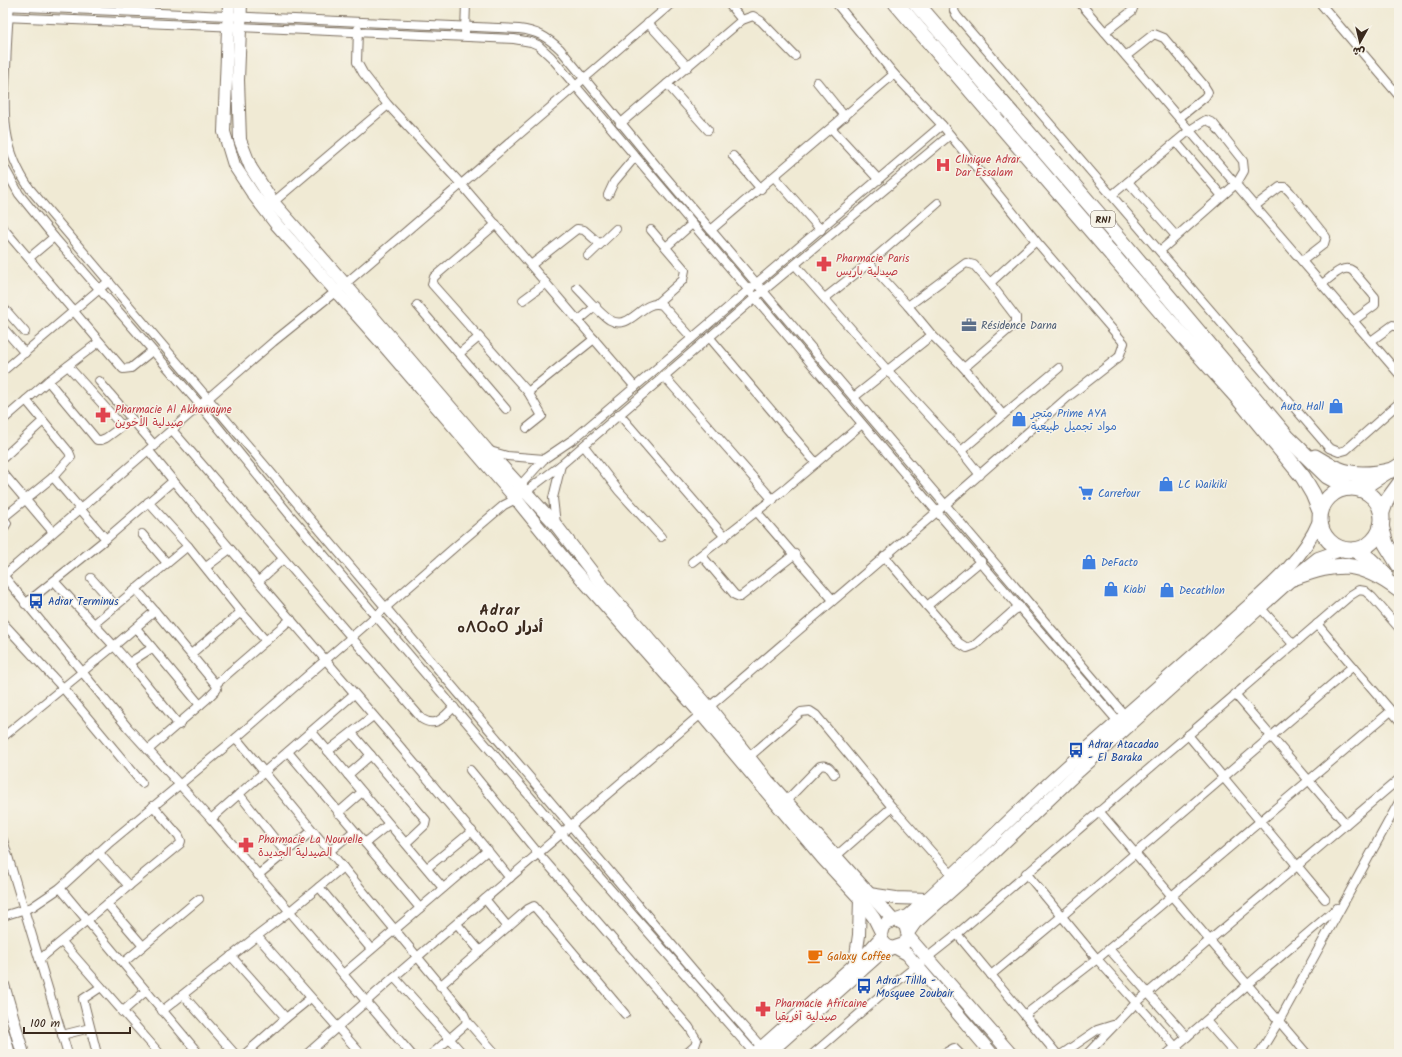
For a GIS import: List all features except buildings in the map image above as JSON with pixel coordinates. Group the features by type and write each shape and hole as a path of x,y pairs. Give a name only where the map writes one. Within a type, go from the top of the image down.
{"highway":[{"name":"RN1","path":"896,3 1169,321 1239,400 1303,478 1313,494 1320,516 1323,534 1327,539 1338,547 1349,550 1376,565 1399,590"},
{"name":"RN1","path":"916,3 1119,238 1287,437 1327,476 1353,488 1367,492 1375,500 1386,544 1399,565"},
{"path":"1287,437 1325,464 1348,474 1369,475 1397,473"},
{"path":"1320,516 1328,497 1334,492 1353,488"},
{"path":"1349,550 1361,548 1372,541 1381,520"},
{"path":"1293,578 1316,569 1335,566 1351,566 1378,576 1399,590"}],"main road":[{"path":"1353,488 1397,473"},
{"path":"1381,520 1397,473"}],"street":[{"path":"229,3 234,22"},
{"path":"241,3 234,22 224,132 234,165 487,450 567,562 748,756 835,857 864,897 885,944 907,954 992,1054"},
{"path":"465,37 466,3"},
{"path":"411,1054 211,819 148,750 3,576 173,431 200,405 273,342 341,287 672,3"},
{"path":"728,3 742,20"},
{"path":"307,1054 337,1026 980,475 1068,397 1119,358 1124,342 1036,241 942,125 894,74 836,3"},
{"path":"955,3 954,12 957,16 1332,450 1339,452 1349,448 1399,403"},
{"path":"1080,3 1237,183 1254,206 1399,374"},
{"path":"1105,32 1132,11 1135,3"},
{"path":"1320,3 1399,96"},
{"path":"760,1053 570,825 22,178 11,155 4,126 6,6 358,32 523,40 538,45 545,50 576,85 635,157 750,289 937,512 1019,606 1125,723"},
{"path":"620,124 742,20 753,16 761,21 795,56"},
{"path":"6,17 234,22 358,22 528,30 544,36 560,49 620,124 946,504 1125,723"},
{"path":"358,22 357,62 388,105 461,184 635,387"},
{"path":"648,23 688,67"},
{"path":"504,29 504,39"},
{"path":"1126,56 1154,34 1164,38 1208,92 1205,97 1179,118"},
{"path":"711,230 775,178 894,74"},
{"path":"817,82 845,117"},
{"path":"667,84 708,130"},
{"path":"269,206 388,105"},
{"path":"1112,195 1190,130 1206,120 1213,123 1243,161 1244,171 1237,183 1160,251"},
{"path":"518,493 544,459 575,438 821,230 942,125"},
{"path":"832,129 879,180"},
{"path":"3,916 25,910 36,905 60,888 98,852 236,738 350,637 518,493 561,465 584,446 763,291 796,266 950,135"},
{"path":"1176,142 1222,196"},
{"path":"733,156 761,189"},
{"path":"608,195 614,182 635,157"},
{"path":"3,165 19,194 54,237 200,405 289,514 377,614 561,833 760,1053"},
{"path":"775,178 821,230"},
{"path":"1128,182 1176,236"},
{"path":"1254,206 1280,186 1285,187 1290,192 1326,237 1324,244 1302,260"},
{"path":"825,298 869,263 938,203"},
{"path":"496,224 434,277 432,284 528,392 542,416 527,428"},
{"path":"666,247 692,224"},
{"path":"3,228 99,342 125,370 131,368 152,351"},
{"path":"531,266 577,229 584,230 600,244"},
{"path":"588,256 616,229"},
{"path":"651,230 685,270 683,280 657,303"},
{"path":"29,258 54,237"},
{"path":"990,283 1036,241"},
{"path":"869,263 932,335 964,368 1003,415"},
{"path":"908,306 966,263 974,266 990,283 1016,317 1017,321 964,368"},
{"path":"796,266 888,371 962,451 980,475"},
{"path":"1322,284 1344,268 1349,268 1375,297 1375,305 1353,321"},
{"path":"3,371 109,282"},
{"path":"523,300 546,283"},
{"path":"341,287 518,493 556,525 599,581 705,710 823,859 864,897 895,920 905,925 908,934 926,957 1011,1054"},
{"path":"577,288 609,320 618,323 625,323 650,304 657,303 662,305 692,338"},
{"path":"417,305 460,353 506,409"},
{"path":"578,321 596,306"},
{"path":"3,307 6,317 25,332"},
{"path":"1371,341 1393,325 1399,328"},
{"path":"3,328 25,353"},
{"path":"854,397 932,335"},
{"path":"460,353 479,337"},
{"path":"710,338 816,464"},
{"path":"528,392 594,339"},
{"path":"3,420 48,381 99,342"},
{"path":"68,366 122,426"},
{"path":"962,451 1059,368"},
{"path":"664,376 773,500"},
{"path":"48,381 97,440 106,438 132,419"},
{"path":"99,381 132,419 173,481 472,831 510,878"},
{"path":"3,530 7,523 3,518 53,477 67,463 70,455 26,400"},
{"path":"620,414 725,537"},
{"path":"3,458 43,421"},
{"path":"692,562 702,556 773,500 862,424"},
{"path":"173,431 422,719 432,724 438,723 454,707"},
{"path":"584,446 619,491 661,537"},
{"path":"487,450 507,456 544,459"},
{"path":"556,525 552,498 561,465"},
{"path":"3,473 53,532"},
{"path":"53,477 106,539"},
{"path":"25,604 106,539 173,481"},
{"path":"148,502 206,567 266,641"},
{"path":"757,512 833,600"},
{"path":"1257,604 1301,554 1312,538 1320,516"},
{"path":"142,534 167,563"},
{"path":"94,624 188,546"},
{"path":"206,567 230,549"},
{"path":"760,1053 880,954 904,944 914,923 992,854 1079,771 1125,723 1257,604 1318,558 1349,550"},
{"path":"702,556 735,596 740,597 794,554"},
{"path":"884,556 959,643 967,648 975,645 1019,606"},
{"path":"259,581 283,559"},
{"path":"927,606 981,561"},
{"path":"91,578 116,606"},
{"path":"54,581 129,663 179,725"},
{"path":"136,589 216,684 216,690 179,725 148,750"},
{"path":"813,1054 926,957 957,934 1026,873 1351,595 1362,590 1372,597 1399,628"},
{"path":"1257,604 1293,644"},
{"path":"3,737 83,673 154,611"},
{"path":"191,654 241,612"},
{"path":"216,684 291,619"},
{"path":"3,623 63,688 142,782"},
{"path":"1317,624 1352,667 1399,720"},
{"path":"136,628 200,705"},
{"path":"129,663 152,648"},
{"path":"991,975 1352,667"},
{"path":"211,819 354,694"},
{"path":"1235,694 1346,824"},
{"path":"748,756 801,712 810,711 816,715 892,807 952,874"},
{"path":"1025,1015 1097,959 1391,711"},
{"path":"328,751 373,716"},
{"path":"760,1053 856,962 881,935 885,924 908,916 1070,764 1125,723"},
{"path":"312,732 443,888"},
{"path":"352,733 426,820 425,825 406,843"},
{"path":"1188,735 1299,866 1325,899"},
{"path":"236,738 263,773 396,929 440,986 463,1012 467,1021 496,1054"},
{"path":"288,752 338,814 365,843 420,908"},
{"path":"348,775 371,755"},
{"path":"786,801 820,766 824,765 829,767 834,774"},
{"path":"470,770 538,853 695,1034 697,1040 695,1046 686,1054"},
{"path":"1087,1054 1114,1024 1136,1003 1299,866 1399,779"},
{"path":"338,814 362,792"},
{"path":"239,794 285,852"},
{"path":"1259,1054 1279,1021 1341,905 1399,802"},
{"path":"40,960 181,842 179,836 153,806"},
{"path":"835,857 892,807"},
{"path":"1099,811 1307,1054"},
{"path":"365,843 389,824"},
{"path":"258,875 312,831"},
{"path":"330,851 354,831"},
{"path":"427,868 472,831"},
{"path":"3,840 68,1054"},
{"path":"344,974 488,850"},
{"path":"98,852 129,886"},
{"path":"162,1011 290,911 343,867"},
{"path":"1026,873 1097,959 1182,1054"},
{"path":"319,887 372,949"},
{"path":"60,888 198,1054"},
{"path":"864,897 927,899"},
{"path":"856,962 860,918 864,897"},
{"path":"123,964 199,899"},
{"path":"485,899 508,926"},
{"path":"107,904 143,946"},
{"path":"1167,1054 1341,905"},
{"path":"440,986 531,907 536,907 625,1014"},
{"path":"457,924 480,951"},
{"path":"957,934 1057,1054"},
{"path":"257,936 361,1054"},
{"path":"62,942 157,1053"},
{"path":"1109,949 1187,1037"},
{"path":"232,956 286,1018"},
{"path":"394,977 463,1054"},
{"path":"3,985 23,1054"},
{"path":"97,1054 83,999 101,987"},
{"path":"122,1012 146,991"},
{"path":"183,995 235,1054"},
{"path":"249,1053 286,1018 307,1001"},
{"path":"432,1054 462,1029 467,1021"},
{"path":"1206,1021 1235,1054"},
{"path":"1062,1054 1097,1030 1114,1024"},
{"path":"62,1035 90,1028"},
{"path":"3,1033 9,1054"},
{"path":"943,1054 954,1048 960,1054"}],"place":[{"name":"Clinique Adrar Dar Essalam","path":"943,165"},
{"name":"Pharmacie Paris صيدلية باريس","path":"824,264"},
{"name":"Résidence Darna","path":"969,325"},
{"name":"Auto Hall","path":"1336,406"},
{"name":"Pharmacie Al Akhawayne صيدلية الأخوين","path":"103,415"},
{"name":"متجر Prime AYA مواد تجميل طبيعية","path":"1019,419"},
{"name":"LC Waikiki","path":"1166,484"},
{"name":"Carrefour","path":"1086,493"},
{"name":"DeFacto","path":"1089,562"},
{"name":"Kiabi","path":"1111,589"},
{"name":"Decathlon","path":"1167,590"},
{"name":"Adrar Terminus","path":"36,601"},
{"name":"Adrar Atacadao - El Baraka","path":"1076,750"},
{"name":"Pharmacie La Nouvelle الصيدلية الجديدة","path":"246,845"},
{"name":"Galaxy Coffee","path":"815,956"},
{"name":"Adrar Tilila - Mosquee Zoubair","path":"864,986"},
{"name":"Pharmacie Africaine صيدلية أفريقيا","path":"763,1009"}],"district":[{"name":"Adrar ⴰⴷⵔⴰⵔ أدرار","path":"500,618"}]}
